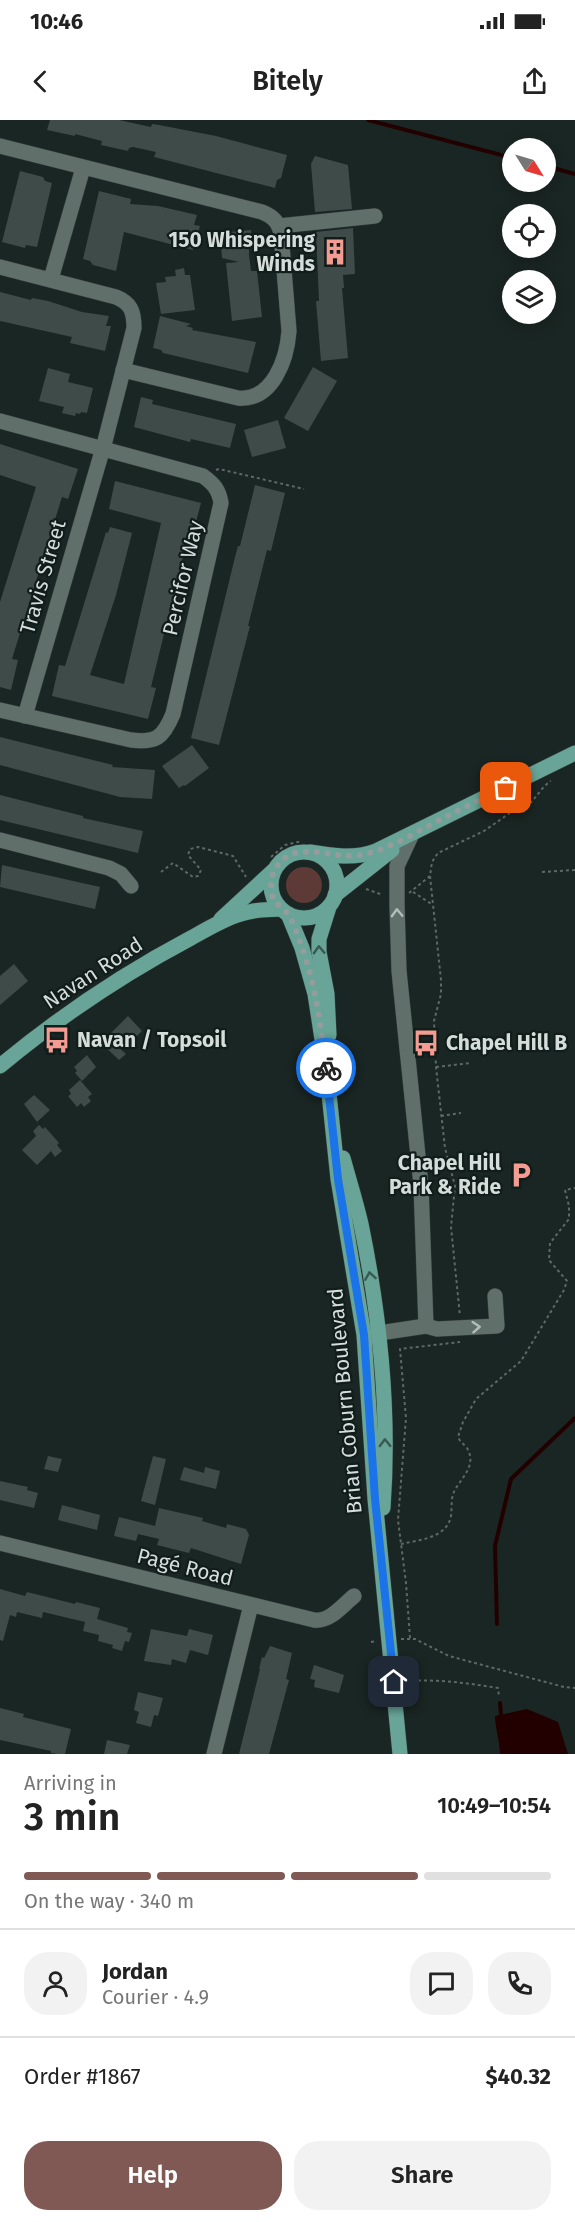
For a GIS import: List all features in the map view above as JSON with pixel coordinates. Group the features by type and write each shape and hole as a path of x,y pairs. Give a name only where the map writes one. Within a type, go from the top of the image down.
{"main road":[{"path":"412,834 332,901 321,914 300,918 285,912 272,895 272,864 285,857 307,847 340,856 365,855 575,753"},
{"path":"307,847 327,861 332,868 336,877 332,901"},
{"name":"Navan Road","path":"215,925 272,864"},
{"name":"Brian Coburn Boulevard","path":"326,1065 330,1034 319,939 332,901"},
{"name":"Navan Road","path":"0,1066 38,1034 86,1000 215,925 248,912 285,912"},
{"name":"Brian Coburn Boulevard","path":"285,912 302,948 315,994 332,1112 338,1179 371,1334 375,1499 400,1754"}],"street":[{"path":"0,146 262,212 271,216 279,226 288,344 278,372 268,388 257,396 238,398 123,370"},
{"path":"0,267 51,279 83,168"},
{"path":"279,226 375,216"},
{"name":"Travis Street","path":"25,716 135,328 131,307 116,297 51,279"},
{"path":"0,421 203,476"},
{"name":"Percifor Way","path":"0,710 131,740 149,741 162,735 173,714 221,503 220,493 213,483 203,476"},
{"path":"412,834 397,866 399,971 421,1185 426,1326"},
{"path":"0,840 109,868 121,874 131,886"},
{"path":"371,1334 426,1326 437,1329 497,1326 495,1296"},
{"name":"Pagé Road","path":"0,1543 321,1621 354,1596"},
{"path":"214,1754 251,1605"}],"path":[{"path":"203,476 219,469 304,489"},
{"path":"525,807 533,801 543,786 559,777"},
{"path":"461,1321 452,1227 455,1186 445,1148 436,1067 434,1021 441,994 441,980 430,876 432,862 438,853 484,831 510,813"},
{"path":"272,864 285,845 307,847"},
{"path":"161,872 173,864 193,877 198,876 201,870 188,855 190,849 198,846 233,856 243,874 249,879"},
{"path":"542,872 575,870"},
{"path":"363,887 368,891 383,895 397,896 413,892 430,876"},
{"path":"413,892 435,907"},
{"path":"436,1067 471,1063"},
{"path":"441,1116 461,1113"},
{"path":"401,1544 435,1535 445,1528 450,1520 452,1497 456,1486 468,1473 467,1447 458,1437 468,1411 476,1399 520,1361 564,1290 567,1281 549,1260 550,1243 569,1219 565,1190 575,1188"},
{"path":"461,1337 461,1341 456,1343 400,1349 406,1418 399,1508 410,1638 420,1640 435,1651 448,1656 575,1688"},
{"path":"371,1642 377,1641"},
{"path":"394,1682 436,1680 464,1683 498,1689 499,1696"}],"shaded area":[{"path":"304,867 317,872 322,885 317,898 304,903 291,898 286,885 291,872"},
{"path":"527,1709 558,1722 568,1754 500,1754 495,1716"}],"building":[{"path":"50,120 119,120 151,127 152,124 159,125 216,136 287,155 281,178 277,180 275,188 154,157 156,152 133,147 128,151 101,145 102,141 75,134 75,136 47,130"},
{"path":"315,156 348,165 352,209 315,212 311,164"},
{"path":"20,171 43,177 45,181 52,183 37,247 26,245 25,248 2,242"},
{"path":"99,191 131,199 130,204 158,206 197,215 194,225 200,226 193,250 124,232 116,271 93,265 90,261 83,259"},
{"path":"353,228 355,274 343,275 344,288 342,288 348,358 321,361 316,301 319,301 316,232"},
{"path":"251,230 252,243 249,244 249,255 251,271 257,271 262,317 232,321 226,263 239,262 222,258 220,233"},
{"path":"184,268 185,275 190,275 195,310 161,314 156,283 166,282 165,277 176,276 175,270"},
{"path":"0,292 31,300 32,298 48,301 82,312 109,316 106,326 111,326 105,351 70,343 72,337 0,321"},
{"path":"160,316 191,324 186,326 193,328 192,330 256,342 248,373 163,353 153,348"},
{"path":"313,367 337,381 308,431 284,418"},
{"path":"48,368 70,374 68,382 93,388 87,413 76,413 75,416 62,413 64,407 39,401"},
{"path":"141,397 153,400 152,404 236,424 230,448 191,439 190,442 134,427"},
{"path":"278,420 286,448 252,457 244,430"},
{"path":"0,444 78,469 68,499 62,497 12,659 18,660 11,690 0,687 0,602 36,487 0,475"},
{"path":"115,481 201,503 193,533 189,532 151,687 156,688 148,719 52,696 59,665 65,666 106,532 108,533 110,527 132,533 116,595 90,675 124,684 161,523 109,509"},
{"path":"255,485 285,493 271,551 267,550 219,745 191,738"},
{"path":"0,737 113,765 112,767 155,770 152,799 120,797 0,765"},
{"path":"192,745 209,768 179,788 162,766"},
{"path":"0,795 83,816 83,818 143,831 138,853 0,820"},
{"path":"2,865 100,887 95,909 0,887"},
{"path":"14,964 28,981 0,1005 0,976"},
{"path":"128,1016 142,1031 134,1039 130,1035 118,1047 126,1054 119,1060 99,1041 105,1034 108,1036"},
{"path":"87,1055 96,1067 82,1081 75,1073 77,1071 74,1067"},
{"path":"80,1080 92,1094 88,1097 91,1101 84,1107 81,1103 77,1107 68,1096 71,1094 69,1090"},
{"path":"34,1095 50,1110 37,1122 24,1104"},
{"path":"39,1125 43,1129 45,1127 59,1143 57,1145 62,1151 55,1157 51,1151 37,1165 22,1150 36,1136 33,1131"},
{"path":"48,1456 62,1459 58,1472 44,1469"},
{"path":"153,1456 166,1459 155,1505 141,1501"},
{"path":"184,1467 204,1473 205,1467 220,1471 216,1489 180,1480"},
{"path":"0,1481 28,1487 27,1490 38,1493 34,1508 0,1500"},
{"path":"62,1505 100,1515 97,1530 58,1520"},
{"path":"159,1508 203,1518 202,1521 226,1528 227,1524 246,1529 249,1535 241,1564 191,1548 189,1553 157,1545 159,1539 138,1534 136,1541 114,1536 119,1517 155,1526"},
{"path":"0,1589 25,1596 27,1592 100,1608 97,1619 128,1628 127,1632 132,1633 129,1642 125,1641 122,1651 112,1648 113,1645 98,1641 99,1635 83,1631 85,1622 43,1612 42,1618 17,1612 16,1617 10,1615 3,1641 0,1640"},
{"path":"151,1629 187,1636 189,1629 213,1635 208,1655 190,1650 186,1663 172,1659 171,1665 144,1661"},
{"path":"270,1646 292,1653 286,1679 289,1680 269,1754 239,1754 262,1657 264,1658"},
{"path":"314,1665 344,1675 339,1693 314,1687 315,1680 310,1679"},
{"path":"138,1692 163,1698 158,1716 154,1715 151,1727 136,1723 139,1712 134,1710"},
{"path":"0,1708 24,1714 23,1717 71,1729 65,1754 51,1753 51,1751 0,1740"},
{"path":"107,1740 130,1745 127,1754 104,1754"}],"waterway":[{"path":"368,120 502,155"},
{"path":"556,169 575,174"},
{"path":"497,1624 495,1546 511,1479 575,1418"},
{"path":"500,1703 501,1715"}],"way so far":[{"path":"326,1068 315,994 302,948 288,914 281,909 272,895 274,870 285,857 302,852 334,856 365,855 506,788"}],"place":[{"name":"150 Whispering Winds","path":"335,252"},
{"name":"Navan / Topsoil","path":"57,1040"},
{"name":"Chapel Hill B","path":"426,1043"},
{"name":"Chapel Hill Park & Ride","path":"521,1175"}],"route":[{"path":"326,1068 338,1179 364,1335 375,1499 394,1682"}]}
